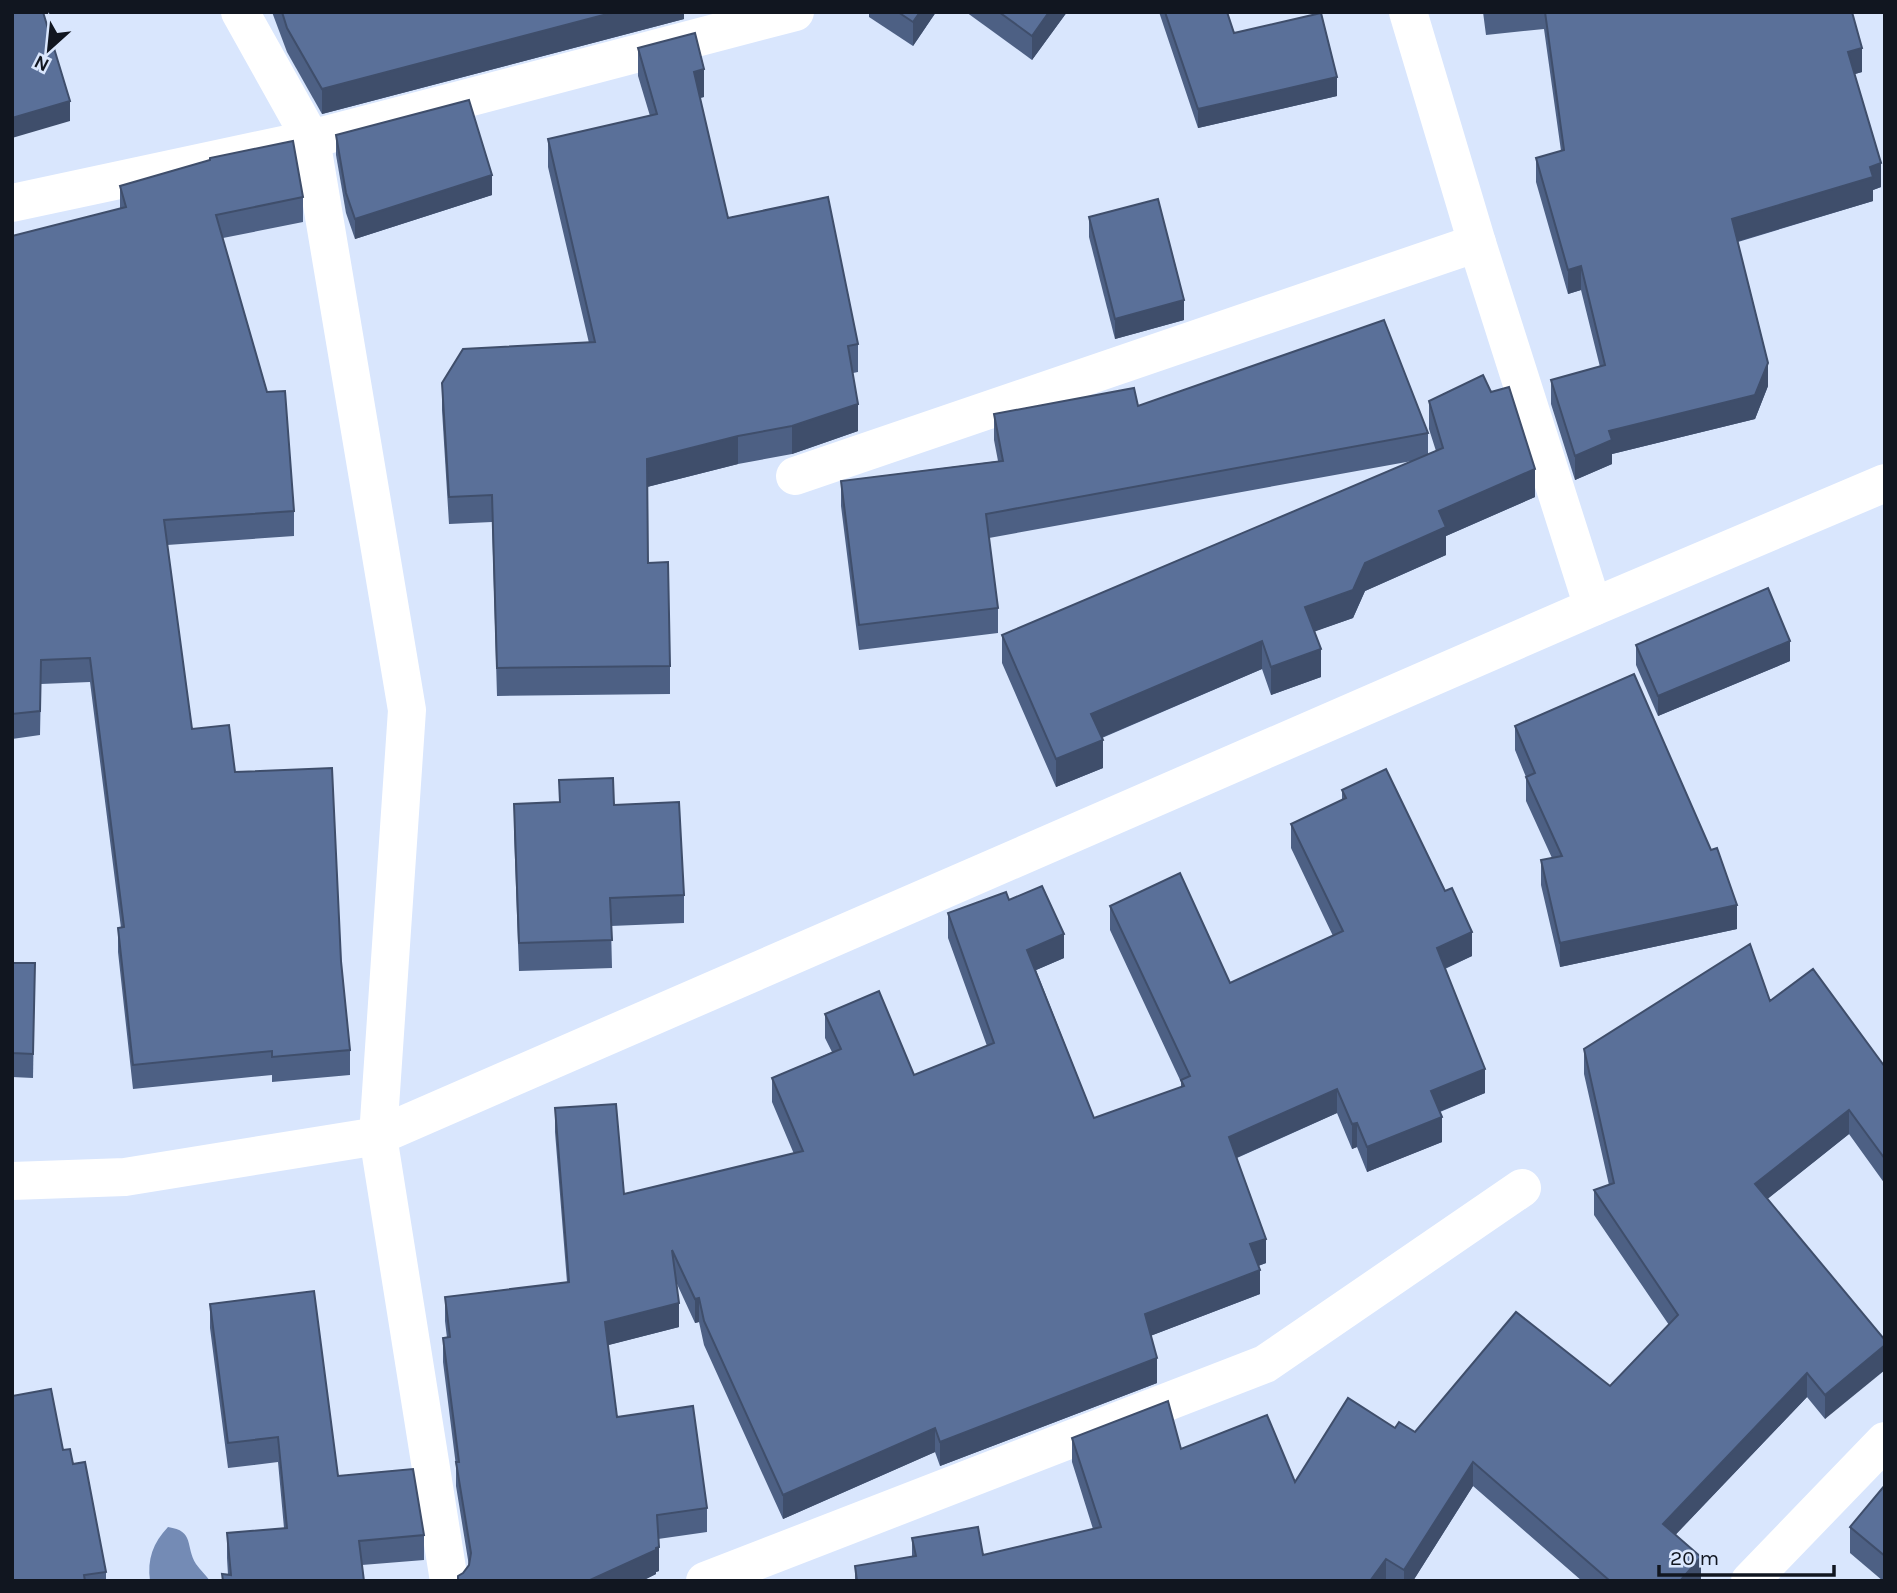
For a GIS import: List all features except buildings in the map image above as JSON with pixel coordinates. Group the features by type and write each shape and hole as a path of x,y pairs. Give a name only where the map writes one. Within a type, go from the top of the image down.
{"street":[{"path":"240,12 311,139 407,710 378,1136 449,1581"},
{"path":"12,203 311,139 795,12"},
{"path":"1408,12 1477,243 1593,607"},
{"path":"795,476 1477,243"},
{"path":"12,1181 125,1177 378,1136 1885,482"},
{"path":"705,1581 1265,1364 1522,1188"},
{"path":"1750,1581 1885,1441"}],"water":[{"path":"168,1527 177,1529 186,1536 196,1564 210,1581 150,1581 152,1552"}]}
